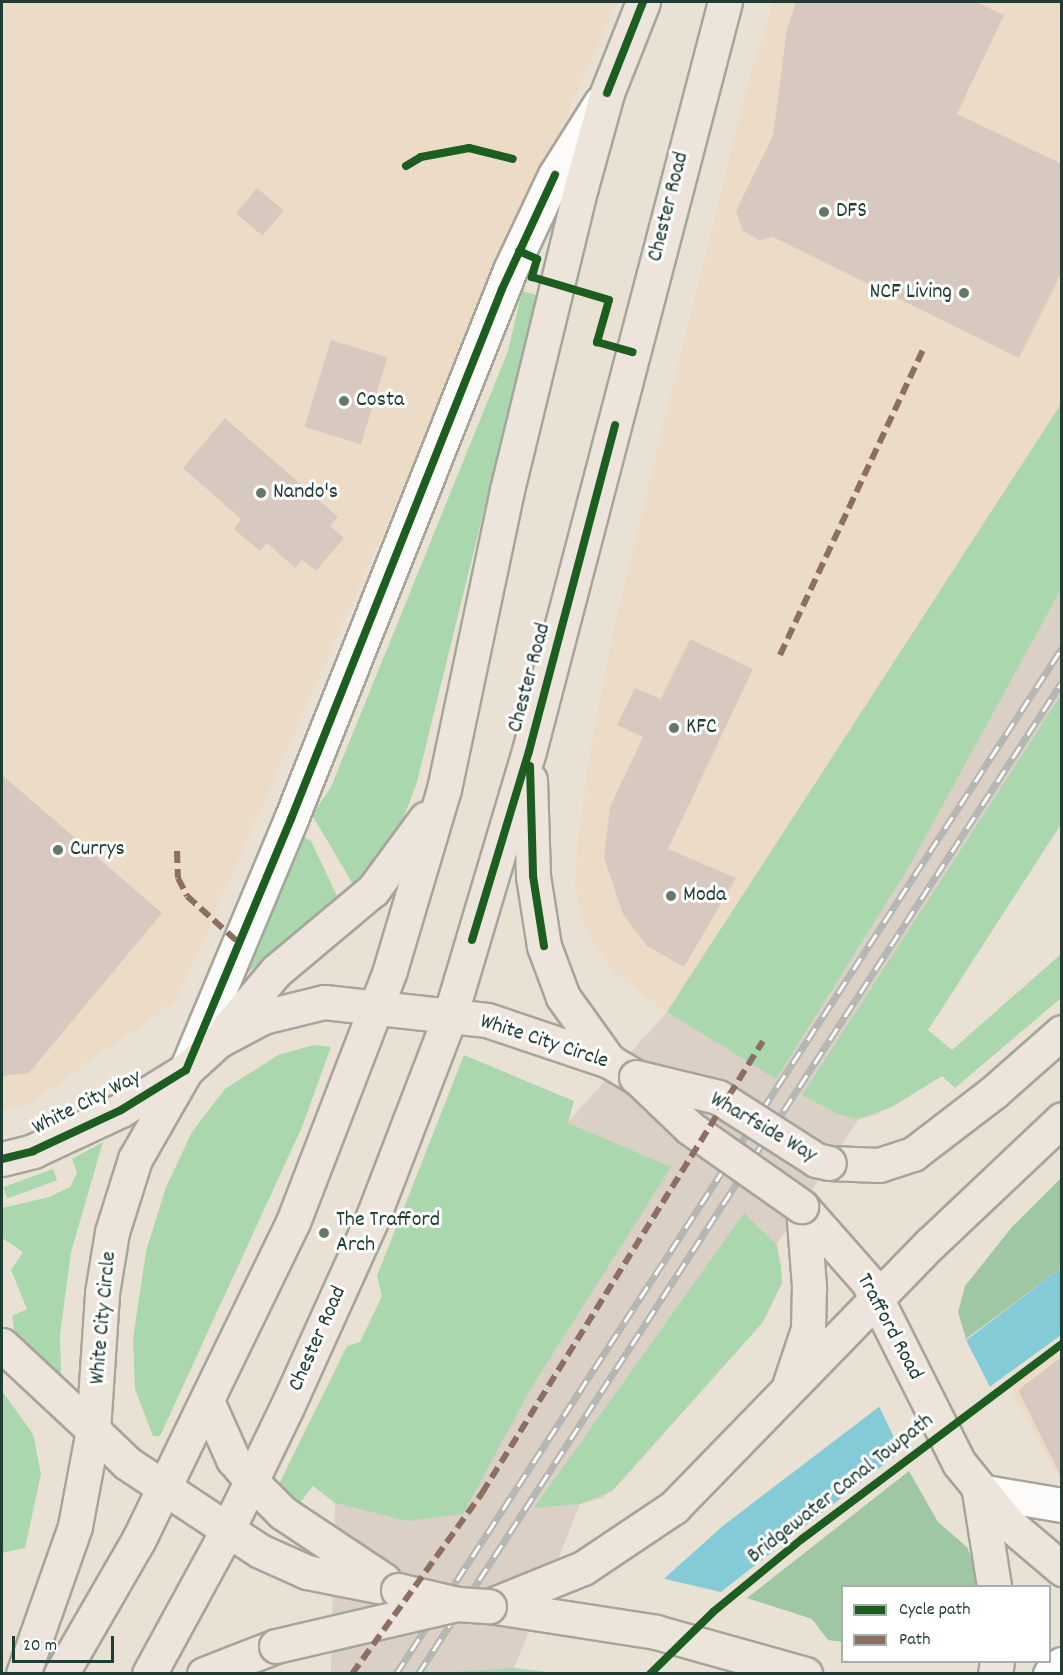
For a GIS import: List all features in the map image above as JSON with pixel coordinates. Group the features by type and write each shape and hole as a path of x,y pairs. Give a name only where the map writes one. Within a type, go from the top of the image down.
{"main road":[{"path":"61,1674 164,1490 293,1222 376,1008 444,789 510,479 607,93 643,2"},
{"name":"Chester Road","path":"149,1674 252,1482 374,1214 450,1016 529,751 724,2"},
{"path":"529,751 533,876 544,946 563,997 609,1061"},
{"path":"218,1041 276,971 373,890 418,832 444,789"},
{"name":"White City Circle","path":"23,1674 75,1526 93,1430 102,1293 112,1232 135,1159 186,1070 218,1041 263,1017 298,1006 324,1002 487,1020 609,1061 636,1077 690,1128 802,1207"},
{"name":"Wharfside Way","path":"636,1077 718,1097 816,1161 879,1165 913,1155 995,1091 1062,1032"},
{"name":"White City Way","path":"2,1160 33,1151 121,1110 186,1070"},
{"path":"489,1606 546,1585 603,1556 674,1507 783,1398 877,1298 1062,1119"},
{"path":"783,1398 808,1329 809,1286 802,1207"},
{"name":"Trafford Road","path":"802,1207 848,1256 877,1298 909,1361 940,1431 979,1491 1008,1524 1062,1569"},
{"path":"2,1345 127,1463 227,1531 307,1572 457,1604 489,1606 533,1615 609,1622 790,1671"},
{"path":"207,1401 229,1451 252,1482 283,1513 398,1590"},
{"name":"Trafford Road","path":"979,1491 994,1585"},
{"path":"204,1674 276,1646 457,1604"}],"street":[{"path":"186,1070 291,819 510,270 555,175 607,93"},
{"path":"979,1491 1062,1505"},
{"path":"1050,1674 1062,1664"}],"shaded area":[{"path":"2,2 617,2 177,1000 26,1106 2,1110"},
{"path":"773,2 1061,2 1061,405 667,1012 614,972 593,944 581,916 575,887 577,847 592,740 614,627 746,89"},
{"path":"1061,405 1061,824 928,1030 879,1114 858,1120 777,1244 782,1283 763,1322 619,1484 602,1498 580,1504 514,1668 556,1673 331,1673 335,1503 325,1495 567,1123 667,1012"},
{"path":"1061,1350 1061,1475 1055,1472 1010,1389"}],"green space":[{"path":"522,291 537,295 417,782 399,830 356,889 312,815 331,787 508,351"},
{"path":"1061,404 1061,589 910,865 776,1079 667,1012"},
{"path":"1061,695 1061,824 928,1030 952,1050 1061,954 1061,998 955,1088 942,1076 892,1107 858,1119 838,1114 802,1095"},
{"path":"300,835 311,841 340,902 247,973 243,969"},
{"path":"314,1045 331,1047 302,1127 160,1436 153,1436 135,1389 133,1339 146,1251 166,1187 192,1132 225,1089 278,1055"},
{"path":"464,1055 574,1101 568,1123 671,1167 530,1390 463,1514 408,1521 335,1503 313,1486 300,1503 279,1484 347,1346 360,1342 382,1296 377,1276"},
{"path":"103,1142 71,1252 60,1335 61,1375 15,1335 12,1316 27,1309 11,1270 23,1252 2,1238 2,1208 49,1197 70,1187 77,1173 72,1159"},
{"path":"53,1169 57,1180 7,1198 3,1187"},
{"path":"1061,1178 1061,1268 966,1339 958,1312 965,1286 1012,1227"},
{"path":"744,1213 776,1244 781,1266 782,1283 763,1322 612,1491 580,1504 534,1508"},
{"path":"2,1391 33,1434 41,1474 25,1548 2,1553"},
{"path":"909,1471 938,1522 967,1547 983,1585 841,1585 841,1642 828,1640 812,1619 747,1598"},
{"path":"513,1668 556,1673 438,1673"}],"water":[{"path":"1061,1268 1061,1335 900,1452 721,1592 570,1674 668,1575 724,1525"}],"pier":[{"path":"964,1336 992,1391 902,1454 877,1402"},
{"path":"661,1578 725,1593 649,1674 567,1674"}],"building":[{"path":"796,2 976,2 1004,15 957,114 1062,164 1062,271 1019,358 773,237 759,240 743,231 736,211 773,136 787,29"},
{"path":"257,188 284,210 263,236 236,213"},
{"name":"Costa","path":"331,340 387,357 361,444 304,427"},
{"name":"Nando's","path":"225,418 338,517 330,526 344,538 316,571 302,560 295,568 267,543 260,551 234,529 241,519 183,468"},
{"path":"690,639 753,669 668,849 736,878 684,967 647,946 623,914 604,858 610,807 643,737 617,725 635,688 661,699"},
{"path":"2,775 162,913 29,1073 2,1076"},
{"path":"1062,1357 1062,1479 1018,1390"}],"railway":[{"path":"396,1674 1062,648"},
{"path":"418,1674 1062,682"}],"marked path":[{"path":"780,655 925,346"},
{"path":"177,851 178,878 187,896 238,942"},
{"path":"352,1674 482,1493 763,1041"}],"cycle path":[{"path":"607,93 643,2"},
{"path":"406,166 421,157 469,148 513,159"},
{"path":"2,1159 33,1151 121,1110 186,1070 291,819 502,289 555,175"},
{"path":"519,251 537,259 532,277 609,300 597,342 633,352"},
{"path":"472,940 529,751 615,425"},
{"path":"530,766 533,876 544,946"},
{"name":"Bridgewater Canal Towpath","path":"650,1674 713,1612 802,1539 1062,1344"}],"place":[{"name":"DFS","path":"824,212"},
{"name":"NCF Living","path":"964,293"},
{"name":"Costa","path":"344,401"},
{"name":"Nando's","path":"261,493"},
{"name":"KFC","path":"674,728"},
{"name":"Currys","path":"58,850"},
{"name":"Moda","path":"671,896"},
{"name":"The Trafford Arch","path":"324,1233"}]}
